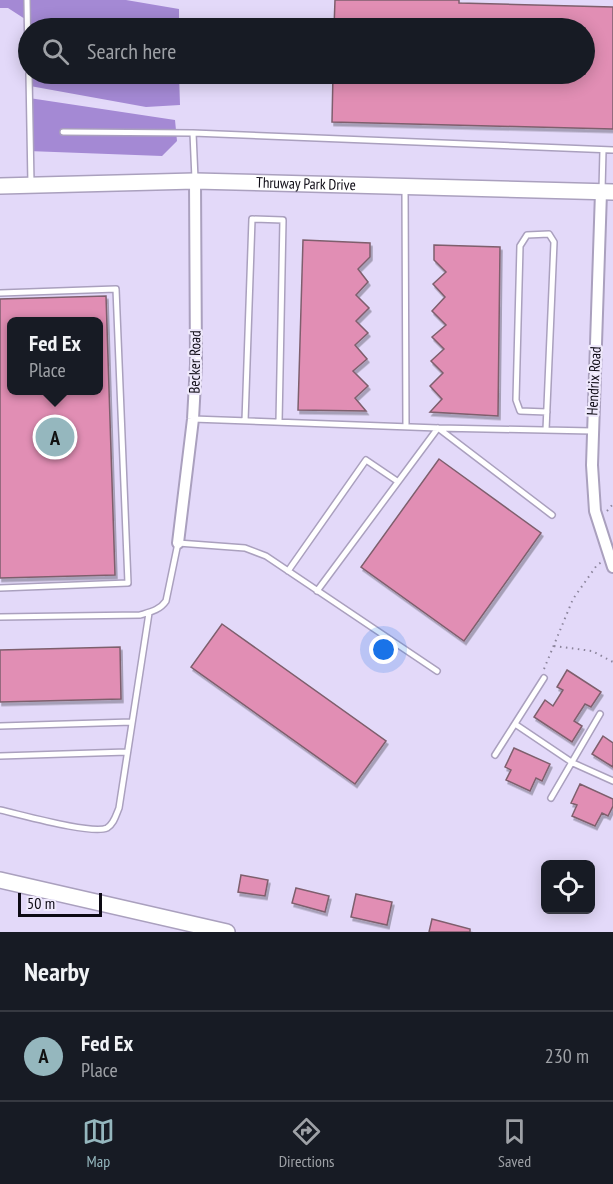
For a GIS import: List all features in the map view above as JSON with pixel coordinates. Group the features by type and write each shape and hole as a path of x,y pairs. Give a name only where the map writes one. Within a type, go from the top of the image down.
{"main road":[{"name":"Thruway Park Drive","path":"0,186 195,181 607,192"},
{"path":"0,880 227,932"}],"street":[{"name":"Becker Road","path":"178,543 193,419 196,364 195,181"},
{"name":"Hendrix Road","path":"607,192 594,358 592,489 595,511 611,563"}],"lane":[{"path":"27,0 27,18"},
{"path":"29,84 31,185"},
{"path":"63,132 193,133 613,150"},
{"path":"193,133 195,181"},
{"path":"603,150 607,192"},
{"path":"405,187 406,427"},
{"path":"245,421 252,219 283,220 279,422"},
{"path":"546,430 547,412 554,242 549,234 527,234 520,246 516,400 520,411 547,412"},
{"path":"0,293 116,289 128,583 0,588"},
{"path":"193,419 592,431"},
{"path":"317,591 438,428"},
{"path":"438,428 552,515"},
{"path":"288,571 366,460 397,481"},
{"path":"0,617 149,613 161,608 166,602 178,543 245,548 266,556 437,671"},
{"path":"0,810 90,830 106,829 111,825 119,808 149,613"},
{"path":"495,755 544,678"},
{"path":"551,798 600,714"},
{"path":"0,726 132,722"},
{"path":"515,724 573,763 613,781"},
{"path":"0,756 127,752"}],"path":[{"path":"544,678 546,675 543,672 573,599 597,565 611,563"},
{"path":"554,646 592,651 613,662"}],"shaded area":[{"path":"0,0 126,0 179,9 179,18 23,18 8,8 0,8"},
{"path":"30,84 179,84 180,105 146,107 30,86"},
{"path":"29,98 175,120 177,141 162,156 28,151"}],"building":[{"path":"335,0 459,0 459,3 613,7 613,129 332,122 333,84 595,84 595,18 334,18"},
{"path":"303,240 370,243 370,257 358,269 368,282 356,295 369,308 356,321 368,333 355,345 367,359 353,371 368,386 355,398 366,411 298,410"},
{"path":"434,245 500,247 498,416 430,412 442,399 430,386 443,373 431,361 444,349 432,337 446,325 432,311 445,297 433,284 446,272 434,260"},
{"path":"106,296 115,575 0,578 0,299"},
{"path":"439,459 541,533 464,641 361,567"},
{"path":"222,624 386,741 355,784 191,667"},
{"path":"120,647 121,699 0,702 0,650"},
{"path":"567,670 601,692 591,707 585,704 574,721 582,726 572,742 534,717 545,700 553,706 563,690 557,687"},
{"path":"603,736 613,743 613,767 592,754"},
{"path":"514,748 550,764 542,781 536,778 530,791 506,780 511,770 505,767"},
{"path":"580,784 613,799 613,806 608,816 602,813 595,826 572,816 577,805 571,803"},
{"path":"241,875 268,880 265,896 238,892"},
{"path":"296,888 329,896 325,912 292,903"},
{"path":"356,894 392,902 387,925 351,917"},
{"path":"432,919 470,929 470,932 429,932"}],"place":[{"name":"Fed Ex","path":"55,437"}]}
